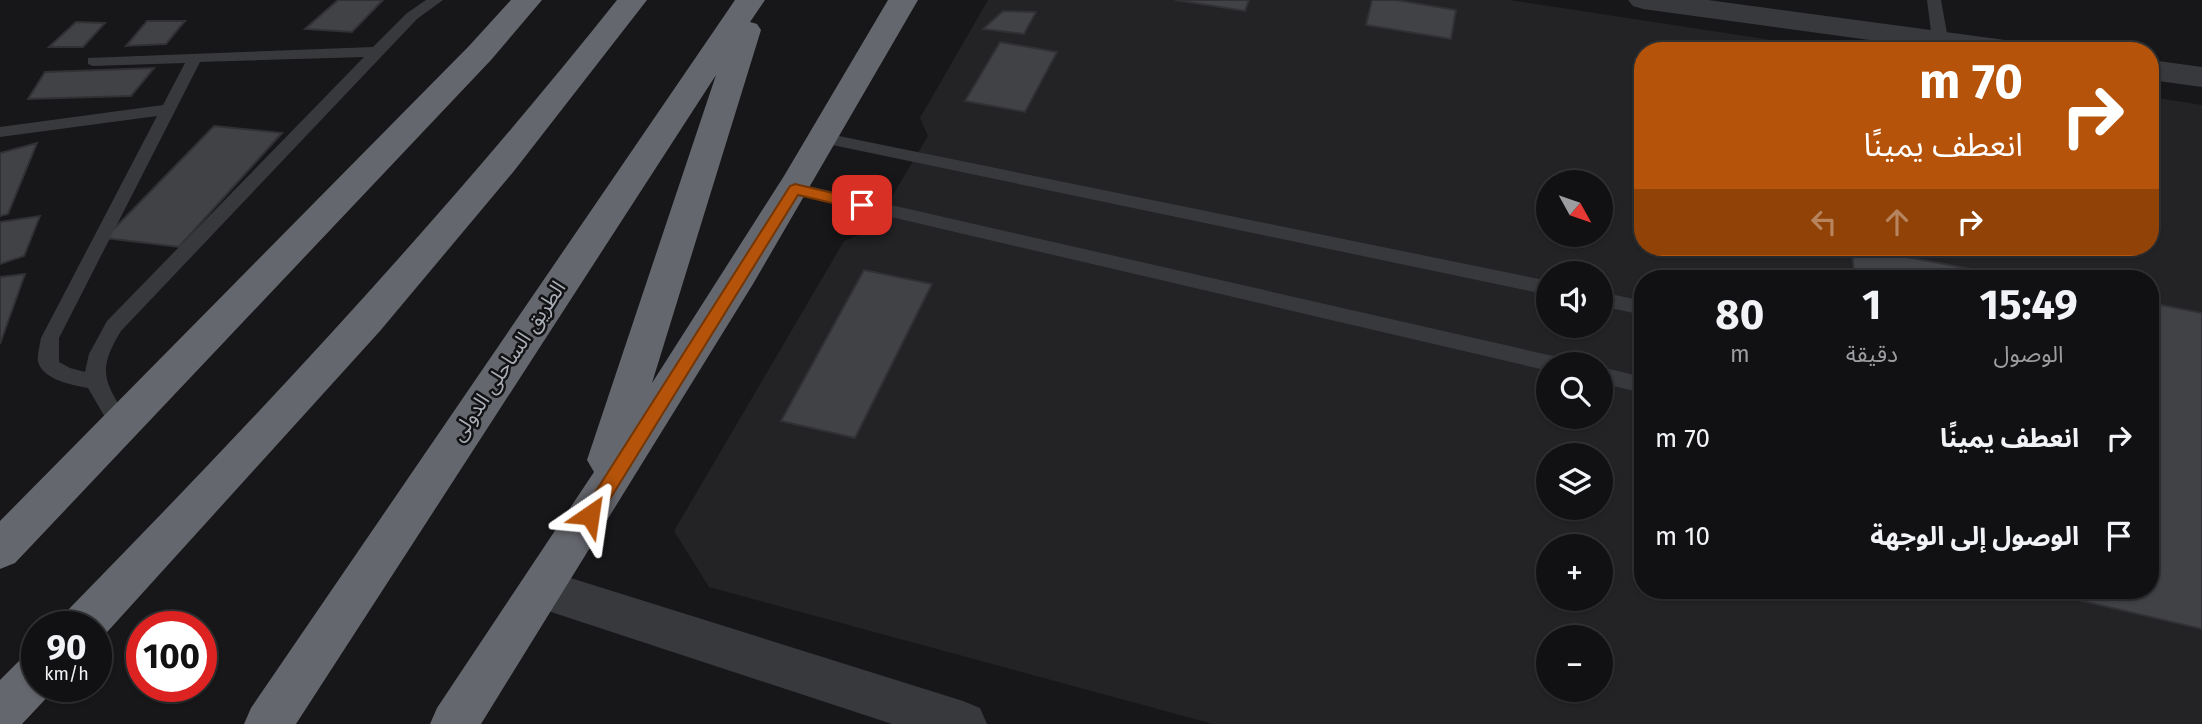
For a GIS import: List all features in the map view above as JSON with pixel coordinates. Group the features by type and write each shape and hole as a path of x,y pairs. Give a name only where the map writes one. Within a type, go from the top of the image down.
{"highway":[{"path":"0,550 470,63 527,0"},
{"path":"97,611 299,396 421,259 512,151 632,0"},
{"path":"590,515 753,0"},
{"name":"الطريق الساحلى الدولى","path":"268,724 753,0"},
{"path":"454,724 590,515 795,189 903,0"},
{"path":"0,713 21,691"}],"street":[{"path":"1643,0 1960,42"},
{"path":"2159,71 2202,77"},
{"path":"542,589 963,724"}],"lane":[{"path":"120,425 93,382 94,364 101,345 114,326 412,16 436,0"},
{"path":"1934,0 1940,39"},
{"path":"93,61 377,52"},
{"path":"93,382 67,377 55,371 48,362 50,338 195,58"},
{"path":"0,132 168,109"},
{"path":"824,138 1536,285"},
{"path":"795,189 1536,360"},
{"path":"1613,302 1634,306"},
{"path":"1613,378 1634,383"}],"shaded area":[{"path":"988,0 1509,0 1786,42 1634,42 1634,256 2159,256 2159,98 2202,105 2202,724 1213,724 709,587 674,531 844,241 872,230 928,136 920,118"}],"building":[{"path":"338,0 383,0 352,32 305,29"},
{"path":"1175,0 1249,0 1245,11"},
{"path":"1372,0 1396,0 1456,10 1451,39 1366,25"},
{"path":"1003,11 1036,12 1024,34 983,29"},
{"path":"147,21 185,21 166,44 126,46"},
{"path":"76,22 105,23 83,47 49,47"},
{"path":"1000,42 1057,52 1025,112 965,101"},
{"path":"154,68 131,96 28,99 45,72"},
{"path":"214,126 282,133 179,247 105,238"},
{"path":"37,143 8,214 0,216 0,153"},
{"path":"40,216 24,256 0,264 0,222"},
{"path":"1852,256 1902,256 1976,270 1854,270"},
{"path":"864,270 932,284 855,438 781,421"},
{"path":"25,274 0,344 0,277"},
{"path":"2159,305 2202,313 2202,629 2074,599 2159,599"}],"route":[{"path":"590,515 795,189 862,205"}]}
